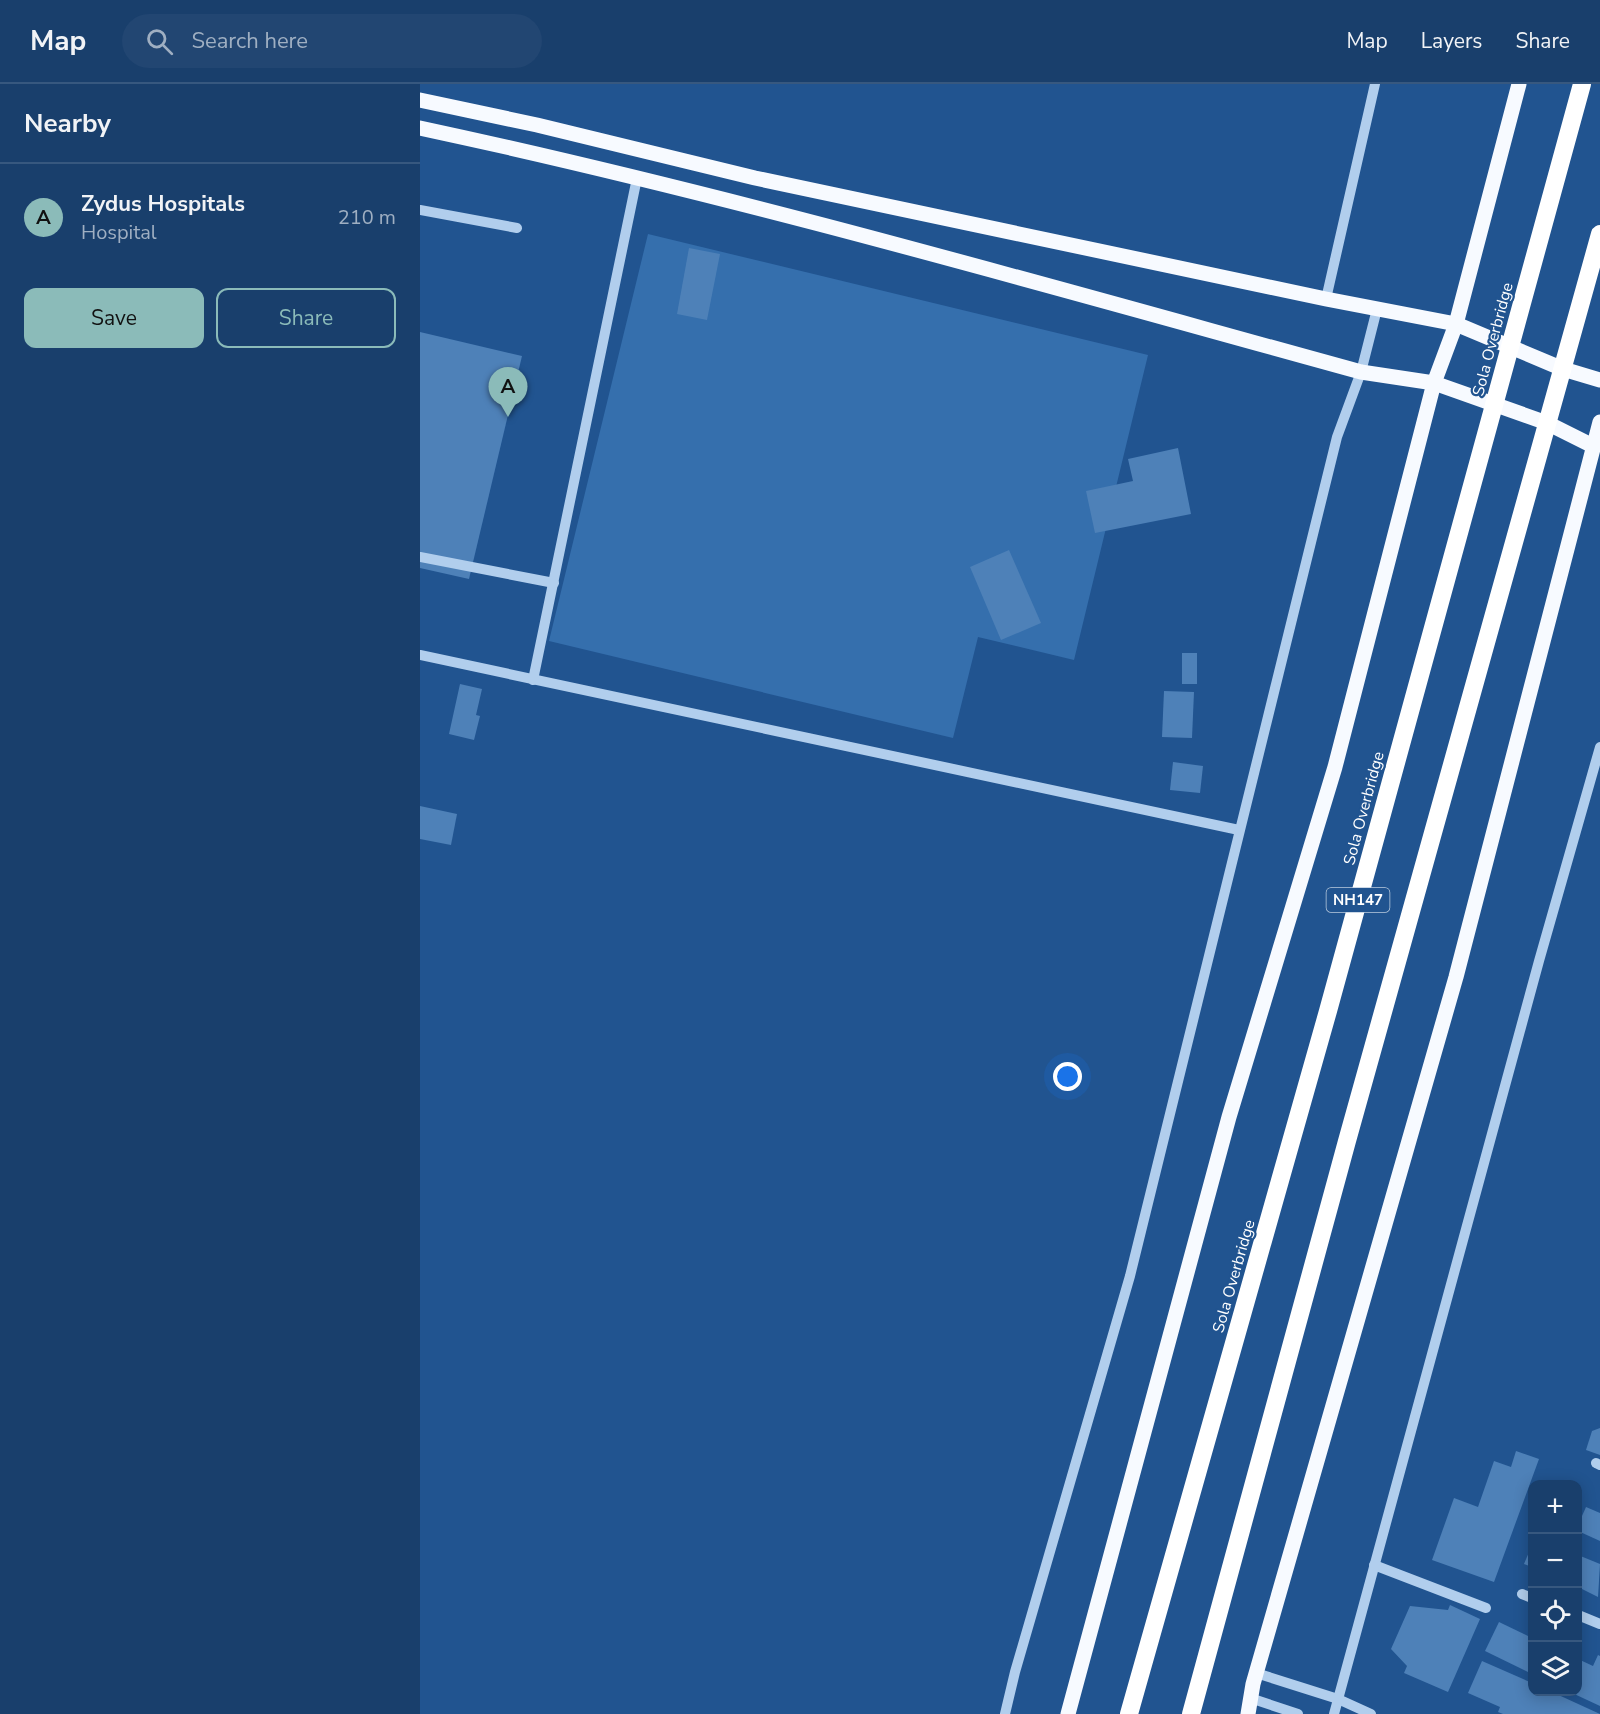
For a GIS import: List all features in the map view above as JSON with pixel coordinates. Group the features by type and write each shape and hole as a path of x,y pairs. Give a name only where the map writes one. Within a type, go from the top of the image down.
{"highway":[{"name":"Sola Overbridge","path":"1129,1714 1328,1011 1582,84"},
{"name":"NH147","path":"1191,1714 1600,234"}],"main road":[{"path":"1068,1714 1229,1117 1335,767 1434,383 1456,324 1519,84"},
{"path":"420,100 537,125 755,178 1326,299 1456,324 1563,369 1600,380"},
{"path":"420,128 531,152 749,205 1361,372 1434,383 1547,423 1597,447"},
{"path":"1248,1714 1256,1673 1456,977 1597,447 1600,422"}],"street":[{"path":"1326,299 1376,84"},
{"path":"533,680 637,178"},
{"path":"420,210 518,228"},
{"path":"1005,1714 1015,1672 1130,1276 1337,437 1361,372 1377,309"},
{"path":"420,556 554,583"},
{"path":"420,655 1239,830"},
{"path":"1334,1714 1539,961 1600,747"},
{"path":"1374,1565 1486,1608"},
{"path":"1521,1594 1528,1596"},
{"path":"1582,1617 1600,1624"},
{"path":"1256,1673 1338,1699 1371,1714"},
{"path":"1250,1698 1298,1714"}],"shaded area":[{"path":"648,234 1148,355 1074,660 978,637 953,738 549,641"}],"building":[{"path":"689,248 720,254 707,320 677,314"},
{"path":"420,332 522,356 469,579 420,568"},
{"path":"1178,448 1191,514 1095,533 1086,491 1133,481 1128,459"},
{"path":"1009,550 1041,623 1001,640 970,567"},
{"path":"1182,653 1197,653 1197,684 1182,684"},
{"path":"460,684 482,689 476,715 480,716 474,740 449,734"},
{"path":"1164,691 1194,692 1192,738 1162,737"},
{"path":"1173,762 1203,766 1200,793 1170,790"},
{"path":"420,806 457,814 451,845 420,839"},
{"path":"1600,1428 1600,1455 1586,1450 1592,1431"},
{"path":"1516,1451 1539,1459 1531,1480 1528,1480 1528,1489 1494,1582 1432,1560 1454,1498 1478,1507 1494,1461 1511,1467"},
{"path":"1586,1507 1600,1513 1600,1541 1582,1533 1582,1516"},
{"path":"1582,1557 1600,1564 1598,1597 1582,1589"},
{"path":"1450,1605 1480,1619 1448,1692 1404,1673 1407,1666 1391,1649 1410,1606 1448,1610"},
{"path":"1499,1622 1528,1636 1528,1672 1485,1651"},
{"path":"1598,1655 1600,1656 1600,1706 1579,1696 1582,1696 1582,1661 1593,1666"},
{"path":"1482,1661 1528,1681 1528,1696 1561,1696 1600,1714 1503,1714 1498,1712 1500,1707 1468,1693"}],"place":[{"name":"Zydus Hospitals","path":"508,417"}]}
